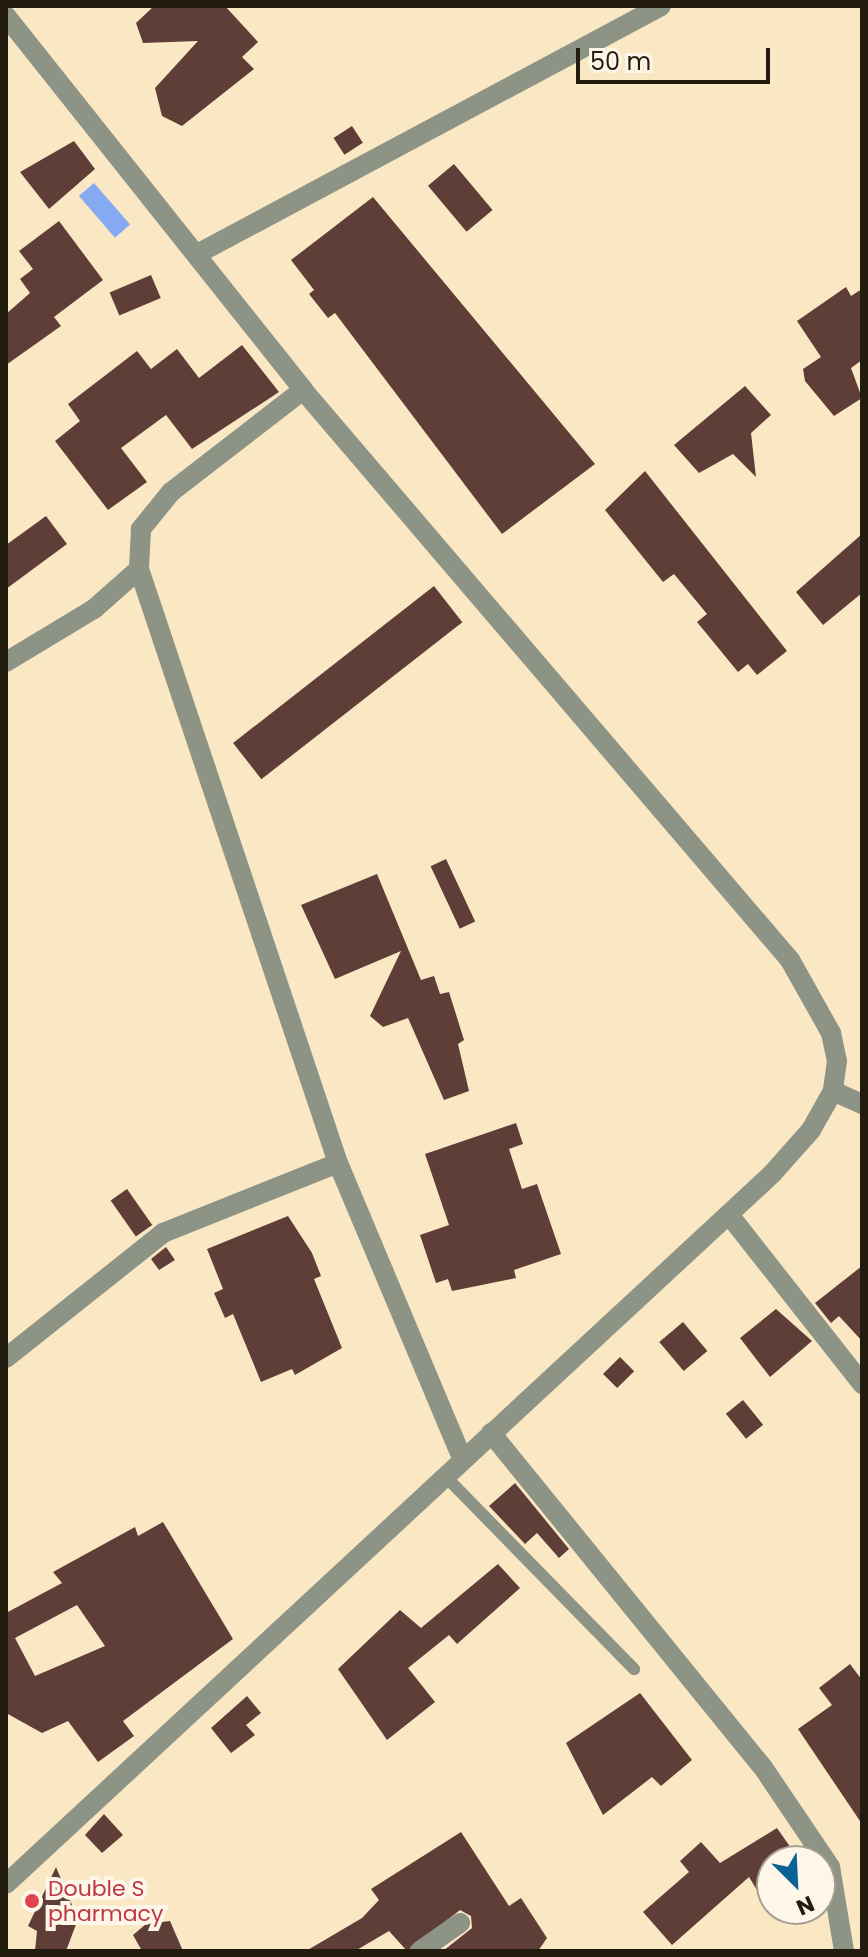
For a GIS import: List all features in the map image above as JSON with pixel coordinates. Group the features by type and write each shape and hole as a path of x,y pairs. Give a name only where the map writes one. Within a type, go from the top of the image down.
{"street":[{"path":"197,254 661,6"},
{"path":"6,16 303,390 790,960 831,1033 833,1091 811,1130 730,1216 491,1433 6,1884"},
{"path":"303,390 171,492 141,529 139,569 338,1163 463,1460"},
{"path":"6,662 94,609 139,569"},
{"path":"833,1091 862,1104"},
{"path":"6,1358 163,1233 338,1163"},
{"path":"730,1216 862,1384"},
{"path":"491,1433 762,1766 830,1867 844,1951"},
{"path":"420,1951 460,1923"}],"lane":[{"path":"446,1477 634,1669"}],"water":[{"path":"94,183 130,225 115,238 79,196"}],"building":[{"path":"154,6 225,6 258,42 242,57 254,69 182,126 162,116 155,88 198,41 143,43 136,23"},
{"path":"352,126 363,143 344,155 334,138"},
{"path":"74,141 95,169 49,209 20,172"},
{"path":"454,164 493,210 467,232 428,186"},
{"path":"373,197 595,464 502,534 335,313 328,318 309,294 314,290 291,260"},
{"path":"59,221 103,280 54,317 61,326 6,365 6,314 30,293 20,279 33,269 19,251"},
{"path":"151,275 161,298 119,316 110,293"},
{"path":"846,287 851,296 862,289 862,360 851,368 862,398 834,416 805,381 803,369 821,357 797,321"},
{"path":"242,345 279,392 192,449 166,415 121,448 147,482 108,510 55,441 80,421 68,404 137,351 151,369 177,349 199,378"},
{"path":"745,386 771,415 751,433 756,477 733,454 699,473 674,445"},
{"path":"645,471 787,651 757,675 748,664 738,672 697,622 707,614 674,574 663,582 605,510"},
{"path":"46,516 67,544 6,589 6,545"},
{"path":"862,534 862,593 823,625 796,592"},
{"path":"434,586 462,622 261,779 233,743"},
{"path":"446,859 475,922 460,929 431,866"},
{"path":"377,874 421,980 434,976 440,994 449,992 464,1040 458,1044 469,1091 444,1100 408,1018 383,1027 370,1016 401,951 335,979 301,905"},
{"path":"516,1123 523,1144 509,1149 522,1189 537,1184 561,1254 514,1270 516,1278 452,1291 448,1279 436,1283 420,1235 449,1225 425,1154"},
{"path":"127,1189 152,1225 136,1237 111,1200"},
{"path":"288,1216 312,1253 321,1276 314,1279 342,1348 295,1375 292,1369 261,1382 233,1314 225,1318 214,1293 223,1289 207,1249"},
{"path":"166,1247 175,1260 159,1270 151,1259"},
{"path":"862,1266 862,1341 839,1316 831,1323 815,1303"},
{"path":"776,1309 812,1341 770,1377 740,1338"},
{"path":"683,1322 707,1351 684,1371 659,1342"},
{"path":"620,1357 634,1371 617,1388 603,1374"},
{"path":"743,1400 763,1425 746,1439 726,1414"},
{"path":"515,1483 569,1549 559,1558 537,1533 525,1544 489,1506"},
{"path":"163,1522 233,1639 123,1721 134,1736 98,1762 68,1721 42,1733 6,1713 6,1613 62,1583 53,1572 135,1527 138,1536","holes":["77,1605 105,1646 35,1676 15,1638"]},
{"path":"498,1564 520,1588 457,1644 449,1635 408,1668 435,1702 387,1740 338,1669 400,1610 421,1628"},
{"path":"850,1664 862,1680 862,1824 798,1729 832,1705 819,1688"},
{"path":"640,1693 692,1760 661,1786 652,1777 603,1815 566,1743"},
{"path":"247,1696 261,1713 246,1725 255,1735 231,1753 211,1728"},
{"path":"104,1814 123,1835 102,1853 85,1835"},
{"path":"777,1828 789,1845 756,1845 756,1889 749,1877 672,1945 643,1912 689,1872 680,1861 701,1842 720,1863"},
{"path":"461,1832 509,1906 521,1898 547,1938 538,1951 443,1951 472,1928 471,1916 460,1910 407,1951 389,1931 355,1951 306,1951 362,1918 379,1900 371,1889"},
{"path":"56,1867 78,1919 66,1951 35,1951 37,1931 28,1926"},
{"path":"170,1921 183,1951 142,1951 133,1935 146,1924"}],"place":[{"name":"Double S pharmacy","path":"32,1901"}]}
